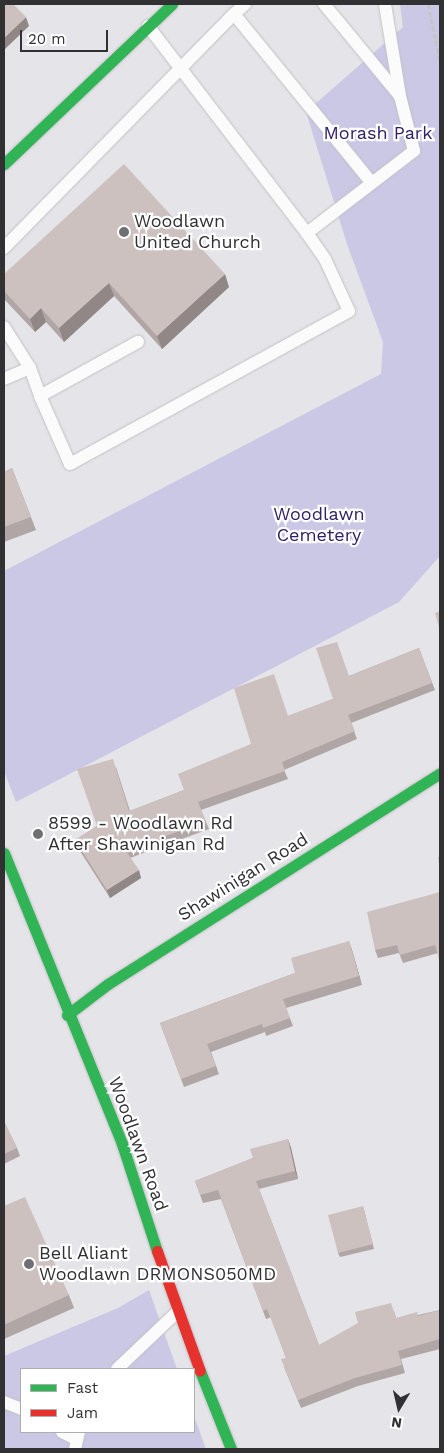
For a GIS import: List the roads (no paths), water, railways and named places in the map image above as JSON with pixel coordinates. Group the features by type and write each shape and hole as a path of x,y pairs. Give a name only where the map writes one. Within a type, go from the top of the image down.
{"street":[{"path":"4,164 172,4"},
{"name":"Shawinigan Road","path":"67,1015 116,979 440,773"},
{"name":"Woodlawn Road","path":"4,853 67,1015 122,1144 177,1312 231,1449"}],"lane":[{"path":"4,248 180,65 245,4"},
{"path":"324,4 400,96"},
{"path":"307,233 370,182 414,151 400,96 385,4"},
{"path":"234,14 370,182"},
{"path":"4,327 30,368 40,396 70,464 348,310 325,259 307,233 180,65 148,26"},
{"path":"40,396 138,342"},
{"path":"4,379 30,368"},
{"path":"118,1368 177,1312"},
{"path":"4,1402 20,1409"},
{"path":"64,1433 76,1440"}],"place":[{"name":"Woodlawn United Church","path":"124,232"},
{"name":"8599 - Woodlawn Rd After Shawinigan Rd","path":"38,834"},
{"name":"Bell Aliant Woodlawn DRMONS050MD","path":"29,1264"}],"park label":[{"name":"Morash Park","path":"378,133"},
{"name":"Woodlawn Cemetery","path":"319,525"}]}
